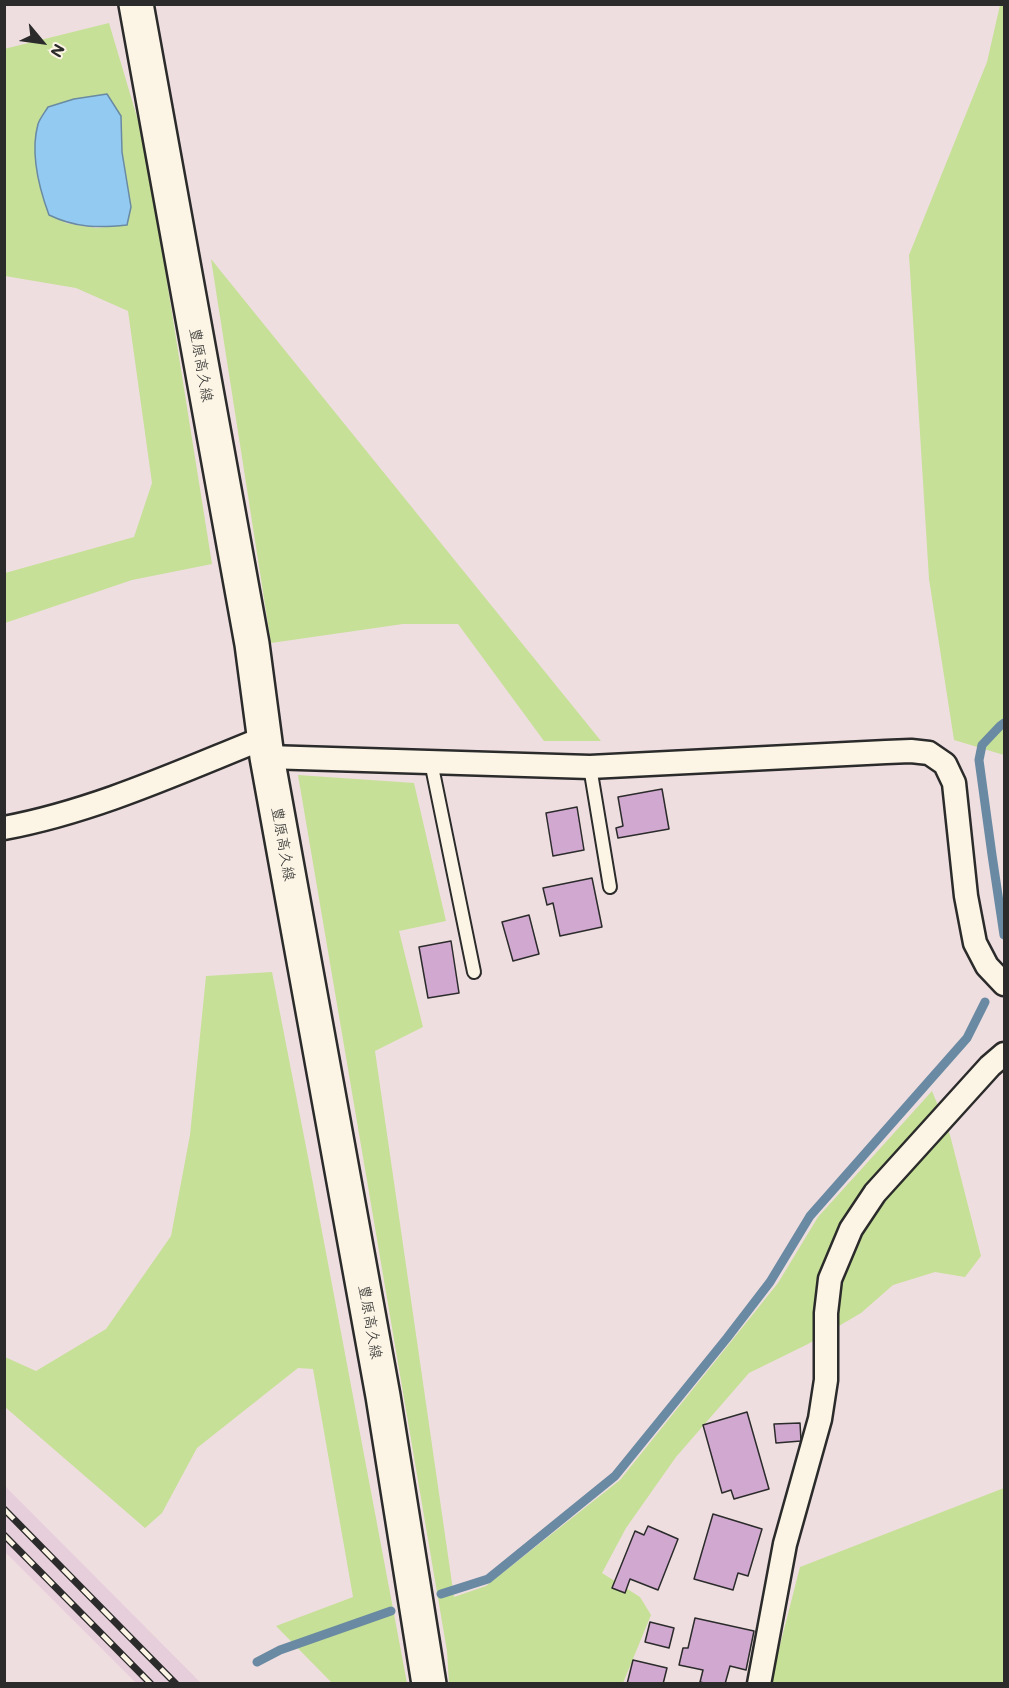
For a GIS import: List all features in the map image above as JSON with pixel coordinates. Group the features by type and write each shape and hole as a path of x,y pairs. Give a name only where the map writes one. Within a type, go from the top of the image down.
{"main road":[{"name":"豊原高久線","path":"136,4 252,644 266,748 383,1396 429,1683"}],"street":[{"path":"4,828 42,821 266,748 431,762 590,767 886,752 929,753 945,764 954,783 966,896 975,943 987,966 1005,984"},
{"path":"759,1683 785,1544 820,1419 826,1380 826,1314 830,1279 851,1229 875,1193 990,1066 1005,1054"}],"lane":[{"path":"431,762 474,972"},
{"path":"590,767 610,887"}],"shaded area":[{"path":"5,1486 201,1683 136,1683 5,1552"}],"green space":[{"path":"1000,5 1004,5 1004,755 954,740 929,579 909,255 987,62"},
{"path":"109,23 145,144 212,564 132,580 5,623 5,573 134,537 152,483 128,311 76,288 5,276 4,49","holes":["107,95 121,116 122,152 131,207 127,225 96,228 65,223 48,107 74,99"]},
{"path":"211,259 601,741 544,741 458,624 403,624 271,643"},
{"path":"298,775 414,783 446,921 399,931 423,1027 375,1051 454,1597 486,1586 620,1480 778,1283 818,1217 932,1091 950,1135 981,1256 965,1277 935,1272 893,1285 861,1313 808,1344 749,1373 676,1457 626,1528 602,1573 640,1597 651,1615 623,1683 449,1683 447,1651"},
{"path":"272,972 407,1683 332,1683 276,1626 353,1597 313,1369 298,1368 197,1448 162,1513 145,1528 5,1407 5,1357 36,1371 106,1329 171,1236 190,1135 206,976"},
{"path":"1004,1488 1004,1683 770,1684 800,1567"}],"water":[{"path":"107,94 121,116 122,152 131,207 127,225 87,226 49,215 39,182 35,158 36,135 41,117 48,107 74,99"}],"building":[{"path":"662,789 669,829 618,838 616,828 623,826 618,797"},
{"path":"577,807 584,850 553,856 546,813"},
{"path":"592,878 602,927 560,936 553,903 547,905 543,888"},
{"path":"529,915 539,954 513,961 502,922"},
{"path":"451,941 459,993 428,998 419,947"},
{"path":"747,1412 769,1489 734,1499 731,1490 722,1493 703,1425"},
{"path":"800,1423 801,1441 776,1443 774,1424"},
{"path":"713,1514 762,1529 748,1576 738,1573 733,1590 694,1579"},
{"path":"648,1526 678,1539 658,1590 630,1579 625,1593 612,1588 635,1531 644,1535"},
{"path":"695,1618 754,1631 746,1670 730,1666 725,1684 708,1684 700,1682 703,1670 679,1665 683,1648 688,1648"},
{"path":"650,1622 674,1628 669,1648 645,1642"},
{"path":"633,1660 667,1668 663,1684 627,1684"}],"waterway":[{"path":"1004,723 982,745 979,760 1004,935"},
{"path":"441,1594 488,1579 615,1476 770,1282 810,1216 967,1038 985,1002"},
{"path":"257,1662 280,1650 391,1611"}],"railway":[{"path":"4,1509 176,1684"},
{"path":"4,1535 151,1684"}]}
